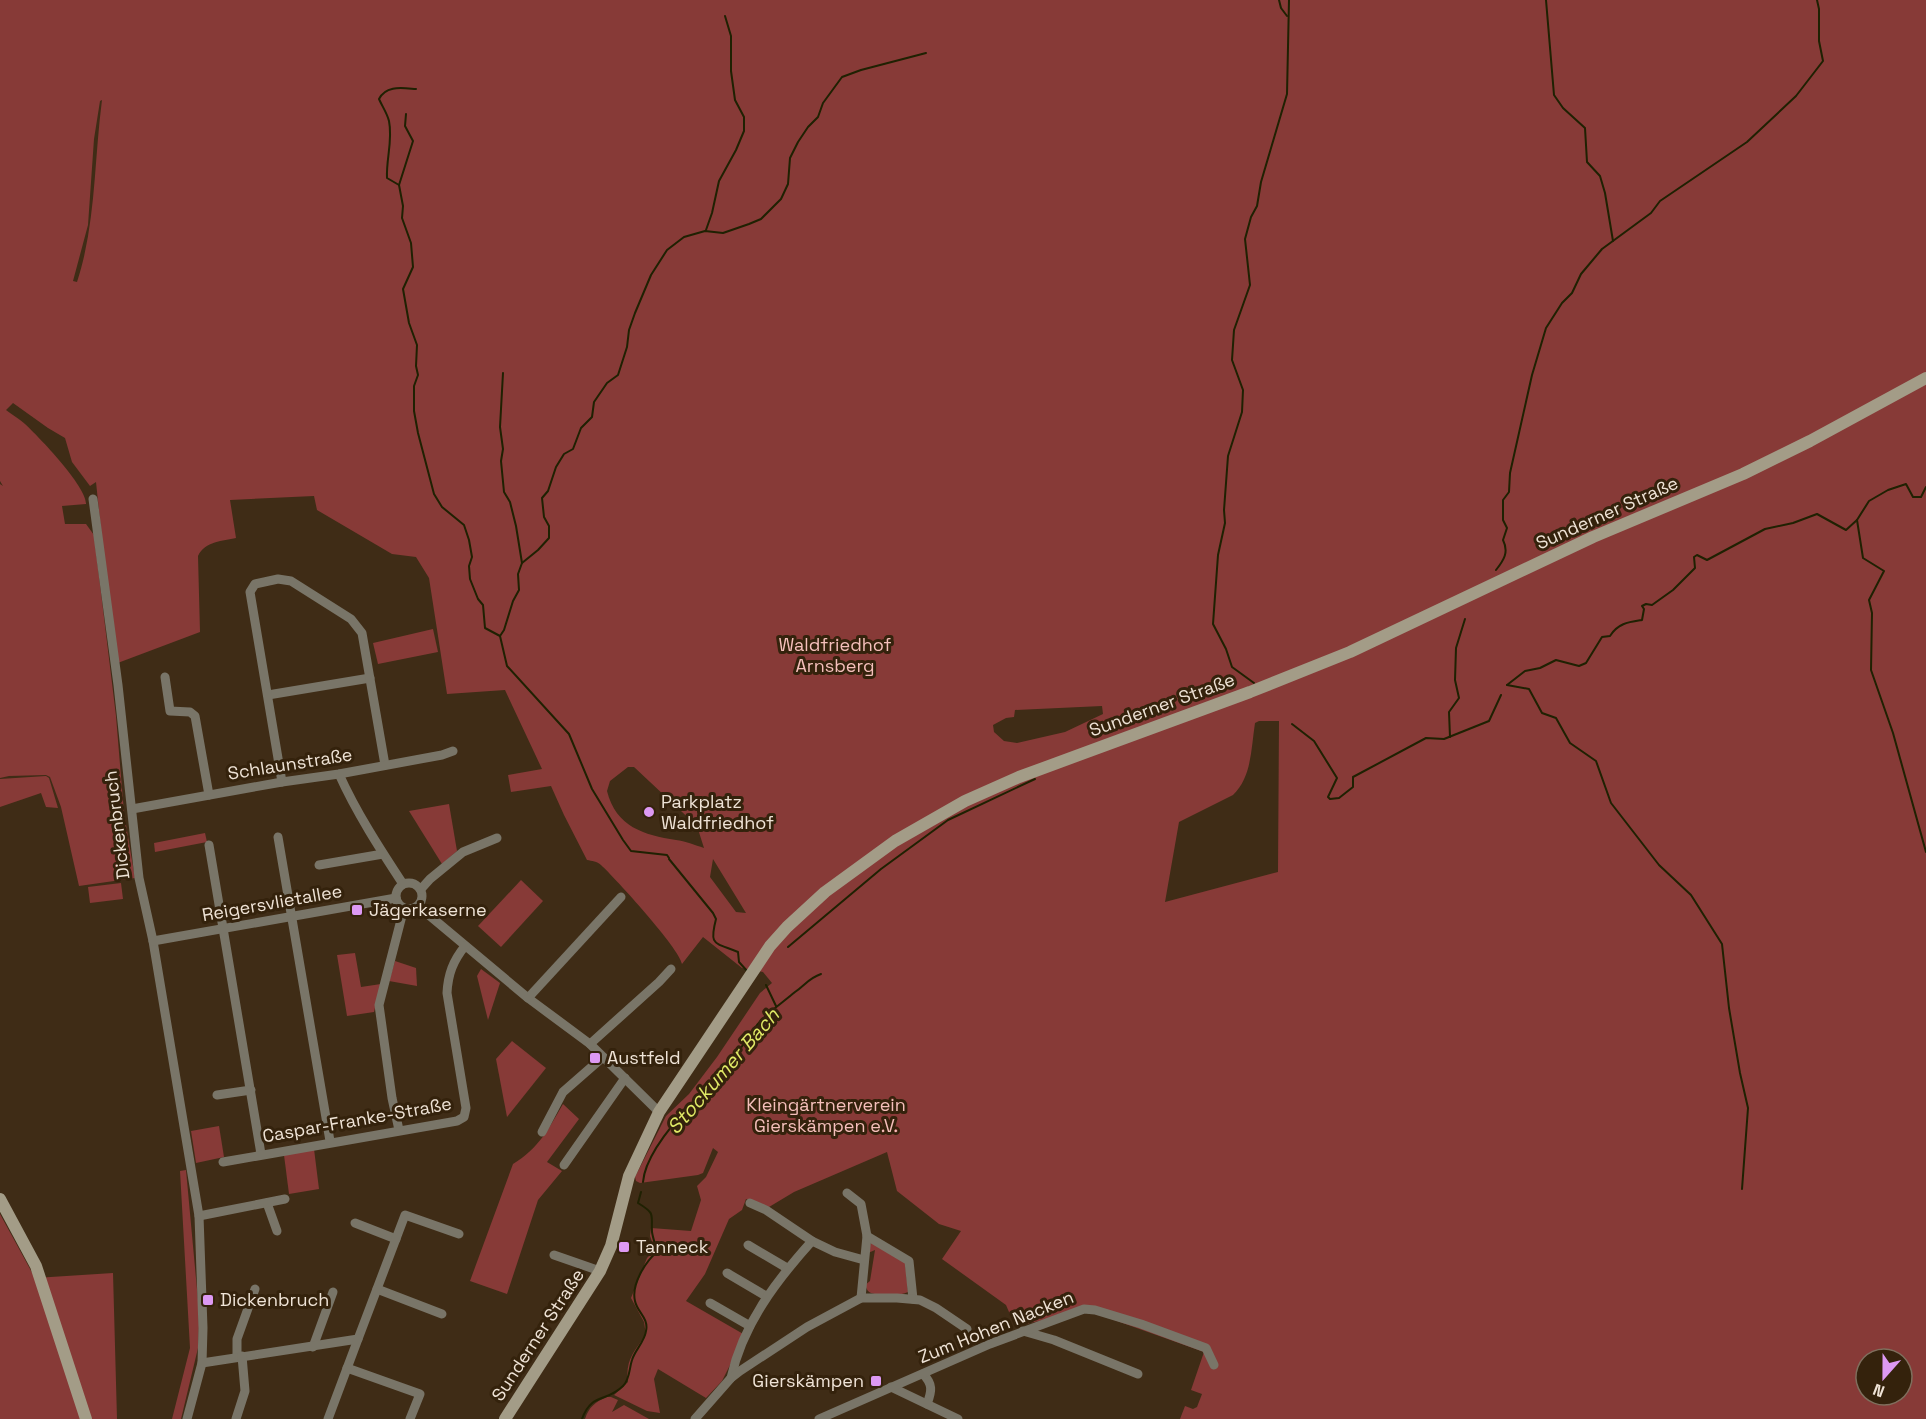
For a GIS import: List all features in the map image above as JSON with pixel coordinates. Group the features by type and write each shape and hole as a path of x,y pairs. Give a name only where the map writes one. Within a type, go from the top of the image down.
{"main road":[{"name":"Sunderner Straße","path":"506,1419 600,1270 611,1246 629,1176 659,1112 779,935 825,892 859,865 938,815 965,801 1019,777 1250,692 1350,652 1593,537 1743,474 1810,441 1926,378"},
{"path":"0,1199 36,1266 86,1419"}],"street":[{"name":"Dickenbruch","path":"93,499 118,685 139,878 153,941 199,1216 203,1318 202,1363 187,1419"},
{"path":"282,782 250,592 255,585 278,579 291,581 356,623 364,638 385,765"},
{"path":"165,677 170,711 190,712 195,716 209,795"},
{"path":"268,695 370,678"},
{"name":"Schlaunstraße","path":"132,809 339,774 453,751"},
{"path":"339,774 383,854 403,884"},
{"path":"278,837 330,1142"},
{"path":"421,889 463,852 497,838"},
{"path":"209,845 261,1154"},
{"path":"319,865 383,854"},
{"path":"411,882 421,889 423,898 418,906 410,909 398,903 396,898 398,888 403,884 411,882"},
{"path":"528,998 621,897"},
{"name":"Reigersvlietallee","path":"153,941 396,898"},
{"path":"418,906 528,998 590,1044 659,1112"},
{"path":"399,1130 392,1098 379,1005 404,908"},
{"name":"Caspar-Franke-Straße","path":"223,1162 461,1119 466,1113 447,993 447,979 456,958 465,946"},
{"path":"590,1044 671,969"},
{"path":"542,1132 563,1092 603,1056"},
{"path":"564,1165 625,1078"},
{"path":"217,1095 251,1090"},
{"path":"847,1193 861,1204 867,1236 861,1298"},
{"path":"199,1216 285,1199"},
{"path":"267,1203 278,1231"},
{"path":"750,1203 766,1210 812,1241 835,1252 864,1260"},
{"path":"328,1419 405,1215 459,1234"},
{"path":"355,1223 396,1239"},
{"path":"867,1236 909,1261 913,1299"},
{"path":"731,1378 750,1326 766,1296 812,1241"},
{"path":"748,1245 788,1268"},
{"name":"Sunderner Straße","path":"554,1255 600,1270"},
{"path":"727,1274 766,1296"},
{"path":"236,1419 245,1391 237,1339 255,1289"},
{"path":"377,1289 442,1314"},
{"path":"313,1347 333,1292"},
{"path":"695,1419 731,1378 752,1362 807,1327 861,1298 913,1299 936,1308 967,1329"},
{"path":"710,1303 750,1326"},
{"name":"Zum Hohen Nacken","path":"819,1419 1023,1331 1078,1311 1095,1310 1206,1348 1214,1365"},
{"path":"1023,1331 1054,1340 1138,1374"},
{"path":"202,1363 358,1339"},
{"path":"347,1368 420,1394 410,1419"},
{"path":"923,1374 931,1384 932,1391 927,1404"},
{"path":"891,1387 958,1419"}],"green space":[{"path":"0,0 1926,0 1926,1419 1180,1419 1185,1406 1193,1409 1197,1407 1202,1394 1191,1390 1204,1352 1089,1311 1015,1326 1006,1305 942,1259 961,1231 939,1224 897,1191 887,1152 794,1192 769,1207 746,1199 742,1210 729,1219 705,1274 686,1301 745,1335 722,1381 706,1398 658,1369 654,1379 660,1413 647,1411 614,1395 628,1382 629,1362 646,1335 644,1322 631,1298 647,1258 655,1250 650,1236 651,1228 691,1231 701,1200 697,1186 706,1177 718,1152 713,1148 703,1173 698,1175 640,1183 635,1177 666,1116 689,1094 760,993 772,983 763,972 742,968 703,937 682,964 679,956 659,930 619,884 599,864 587,860 551,786 511,792 508,775 542,769 505,690 447,694 429,578 416,557 392,554 317,510 314,496 230,500 236,538 205,547 198,556 200,632 115,664 96,482 90,486 72,462 65,438 13,403 6,410 23,422 51,451 71,475 84,496 86,504 62,506 65,524 86,524 94,535 116,716 124,813 135,878 79,886 61,807 50,777 46,775 0,778 0,484 3,486 0,481","holes":["102,100 88,238 77,282 73,281 88,225 94,139","1102,706 1103,714 1065,732 1017,743 1004,741 994,732 993,725 1006,718 1014,717 1015,710","1279,721 1278,872 1165,902 1179,822 1233,795 1239,788 1250,762 1255,723","628,767 634,767 697,826 704,848 642,832 624,821 611,803 607,791 610,781","713,859 746,913 736,912 710,877"]},
{"path":"433,629 438,652 378,664 373,643"},
{"path":"46,776 49,778 58,808 46,807 41,793 0,807 0,779"},
{"path":"449,804 457,851 442,864 409,811"},
{"path":"205,833 207,842 155,852 154,843"},
{"path":"521,880 543,901 501,947 478,926"},
{"path":"121,883 123,899 90,903 88,887"},
{"path":"355,953 361,987 381,984 374,1012 347,1016 337,955"},
{"path":"395,961 416,968 417,986 389,981"},
{"path":"481,969 500,983 488,1020 477,976"},
{"path":"512,1041 546,1068 507,1117 496,1059"},
{"path":"563,1104 579,1119 547,1162 562,1171 538,1200 507,1294 470,1281 513,1164 536,1145"},
{"path":"219,1126 224,1157 196,1163 191,1131"},
{"path":"314,1149 319,1189 289,1194 284,1155"},
{"path":"186,1170 198,1300 198,1348 181,1419 172,1419 190,1348 180,1171"},
{"path":"0,1214 35,1278 113,1273 117,1419 0,1419"},
{"path":"871,1242 905,1260 908,1292 885,1295 868,1291 865,1285 870,1281 875,1250 868,1253"},
{"path":"607,1397 618,1400 612,1412 624,1405 649,1419 585,1419 593,1405"}],"waterway":[{"path":"1279,0 1287,16"},
{"path":"1254,683 1232,667 1213,624 1218,555 1225,523 1228,456 1242,412 1243,390 1232,360 1234,330 1250,285 1245,239 1251,217 1257,206 1261,182 1287,94 1289,0"},
{"path":"1546,0 1554,95 1563,108 1585,128 1587,162 1600,176 1613,241"},
{"path":"1496,570 1506,552 1503,540 1507,528 1503,520 1503,500 1509,492 1510,473 1532,375 1546,328 1562,303 1572,293 1581,274 1602,249 1651,213 1660,201 1747,142 1796,96 1823,61 1819,41 1817,0"},
{"path":"706,230 719,181 744,131 744,117 735,100 731,71 731,36 725,16"},
{"path":"669,858 667,855 631,851 592,789 569,734 507,666 500,636 519,590 518,574 522,563 549,538 549,526 544,517 542,498 548,491 556,467 564,454 573,449 581,428 592,417 594,402 607,383 618,375 635,313 651,275 667,250 684,237 705,231 723,233 761,219 781,199 788,184 790,158 808,127 818,117 823,103 842,77 926,53"},
{"path":"399,185 387,178 390,128 379,99 390,89 416,89"},
{"path":"406,114 405,126 413,141 399,185 403,206 402,218 411,243 413,267 403,289 409,323 417,345 418,375 414,386 414,411 434,494 442,507 464,525 469,540 472,557 469,566 470,579 483,605 485,628 500,636"},
{"path":"503,373 500,427 504,492 510,502 522,563"},
{"name":"Stockumer Bach","path":"1507,685 1525,671 1540,668 1556,660 1579,666 1586,663 1602,637 1610,636 1624,624 1642,620 1644,609 1642,606 1652,605 1673,590 1695,568 1694,557 1697,555 1707,560 1765,529 1793,523 1817,514 1846,530 1857,520 1869,501 1888,490 1906,484 1913,497 1921,497 1926,487"},
{"path":"1857,520 1863,558 1884,571 1869,600 1872,613 1871,670 1893,733 1926,852"},
{"path":"1450,737 1449,712 1459,698 1455,680 1456,648 1465,619"},
{"path":"1507,685 1529,689 1542,713 1556,718 1570,743 1596,761 1611,803 1659,865 1691,895 1722,944 1729,1008 1748,1108 1742,1189"},
{"name":"Stockumer Bach","path":"1292,724 1314,741 1337,778 1328,797 1330,799 1339,798 1353,787 1353,777 1426,738 1444,739 1489,721 1501,695"},
{"path":"788,947 881,869 948,820 1035,779"},
{"path":"669,859 713,913 716,919 713,934 715,942 738,952 739,962 748,972"},
{"name":"Stockumer Bach","path":"643,1182 649,1161 662,1139 693,1102 720,1078 757,1025 807,982 821,974"},
{"path":"766,985 776,1006"},
{"name":"Stockumer Bach","path":"582,1419 590,1405 611,1395 623,1386 628,1377 633,1356 645,1335 646,1322 636,1305 635,1288 644,1268 657,1252 650,1212 638,1203 641,1192"}],"place":[{"name":"Parkplatz Waldfriedhof","path":"649,812"},
{"name":"Jägerkaserne","path":"357,910"},
{"name":"Austfeld","path":"595,1058"},
{"name":"Tanneck","path":"624,1247"},
{"name":"Dickenbruch","path":"208,1300"},
{"name":"Gierskämpen","path":"876,1381"}],"park label":[{"name":"Waldfriedhof Arnsberg","path":"835,655"},
{"name":"Kleingärtnerverein Gierskämpen e.V.","path":"826,1115"}]}
